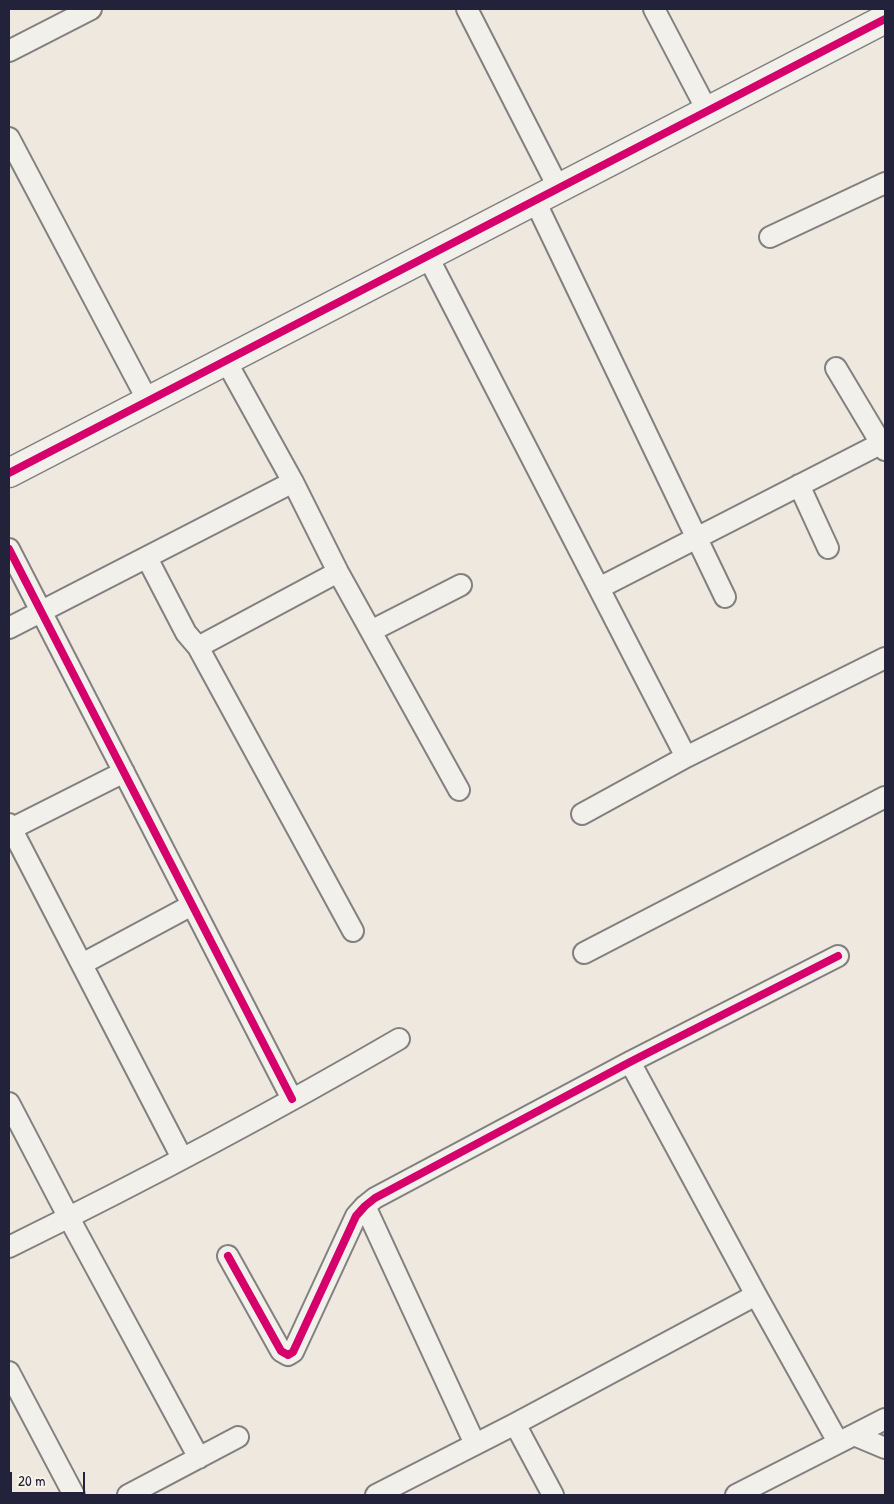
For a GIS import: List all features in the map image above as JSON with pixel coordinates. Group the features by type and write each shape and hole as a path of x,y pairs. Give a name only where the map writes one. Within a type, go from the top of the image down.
{"street":[{"path":"9,51 92,9"},
{"path":"467,9 559,189"},
{"path":"654,9 708,112"},
{"path":"9,473 885,20"},
{"path":"9,138 148,401"},
{"path":"770,237 884,186"},
{"path":"535,201 725,597"},
{"path":"428,257 686,757"},
{"path":"226,361 293,482 370,631 459,790"},
{"path":"599,588 799,485 883,447 836,368"},
{"path":"9,628 293,482"},
{"path":"799,485 828,548"},
{"path":"9,549 292,1099"},
{"path":"147,558 186,633 198,647 353,931"},
{"path":"198,647 338,572"},
{"path":"370,631 461,585"},
{"path":"582,814 686,757 885,658"},
{"path":"124,772 10,826 182,1158"},
{"path":"584,953 885,796"},
{"path":"82,964 192,906"},
{"path":"228,1256 281,1351 288,1355 294,1352 356,1216 364,1206 375,1198 630,1062 838,956"},
{"path":"9,1247 69,1218 326,1082 399,1039"},
{"path":"630,1062 756,1295 846,1438 885,1448"},
{"path":"9,1103 199,1458"},
{"path":"364,1206 475,1444"},
{"path":"376,1495 756,1295"},
{"path":"9,1372 74,1495"},
{"path":"736,1495 885,1419"},
{"path":"514,1424 553,1495"},
{"path":"131,1494 238,1437"}],"cycle path":[{"path":"9,473 885,19"},
{"path":"9,549 292,1099"},
{"path":"228,1256 281,1351 288,1355 293,1352 356,1216 375,1198 630,1062 838,956"}]}
